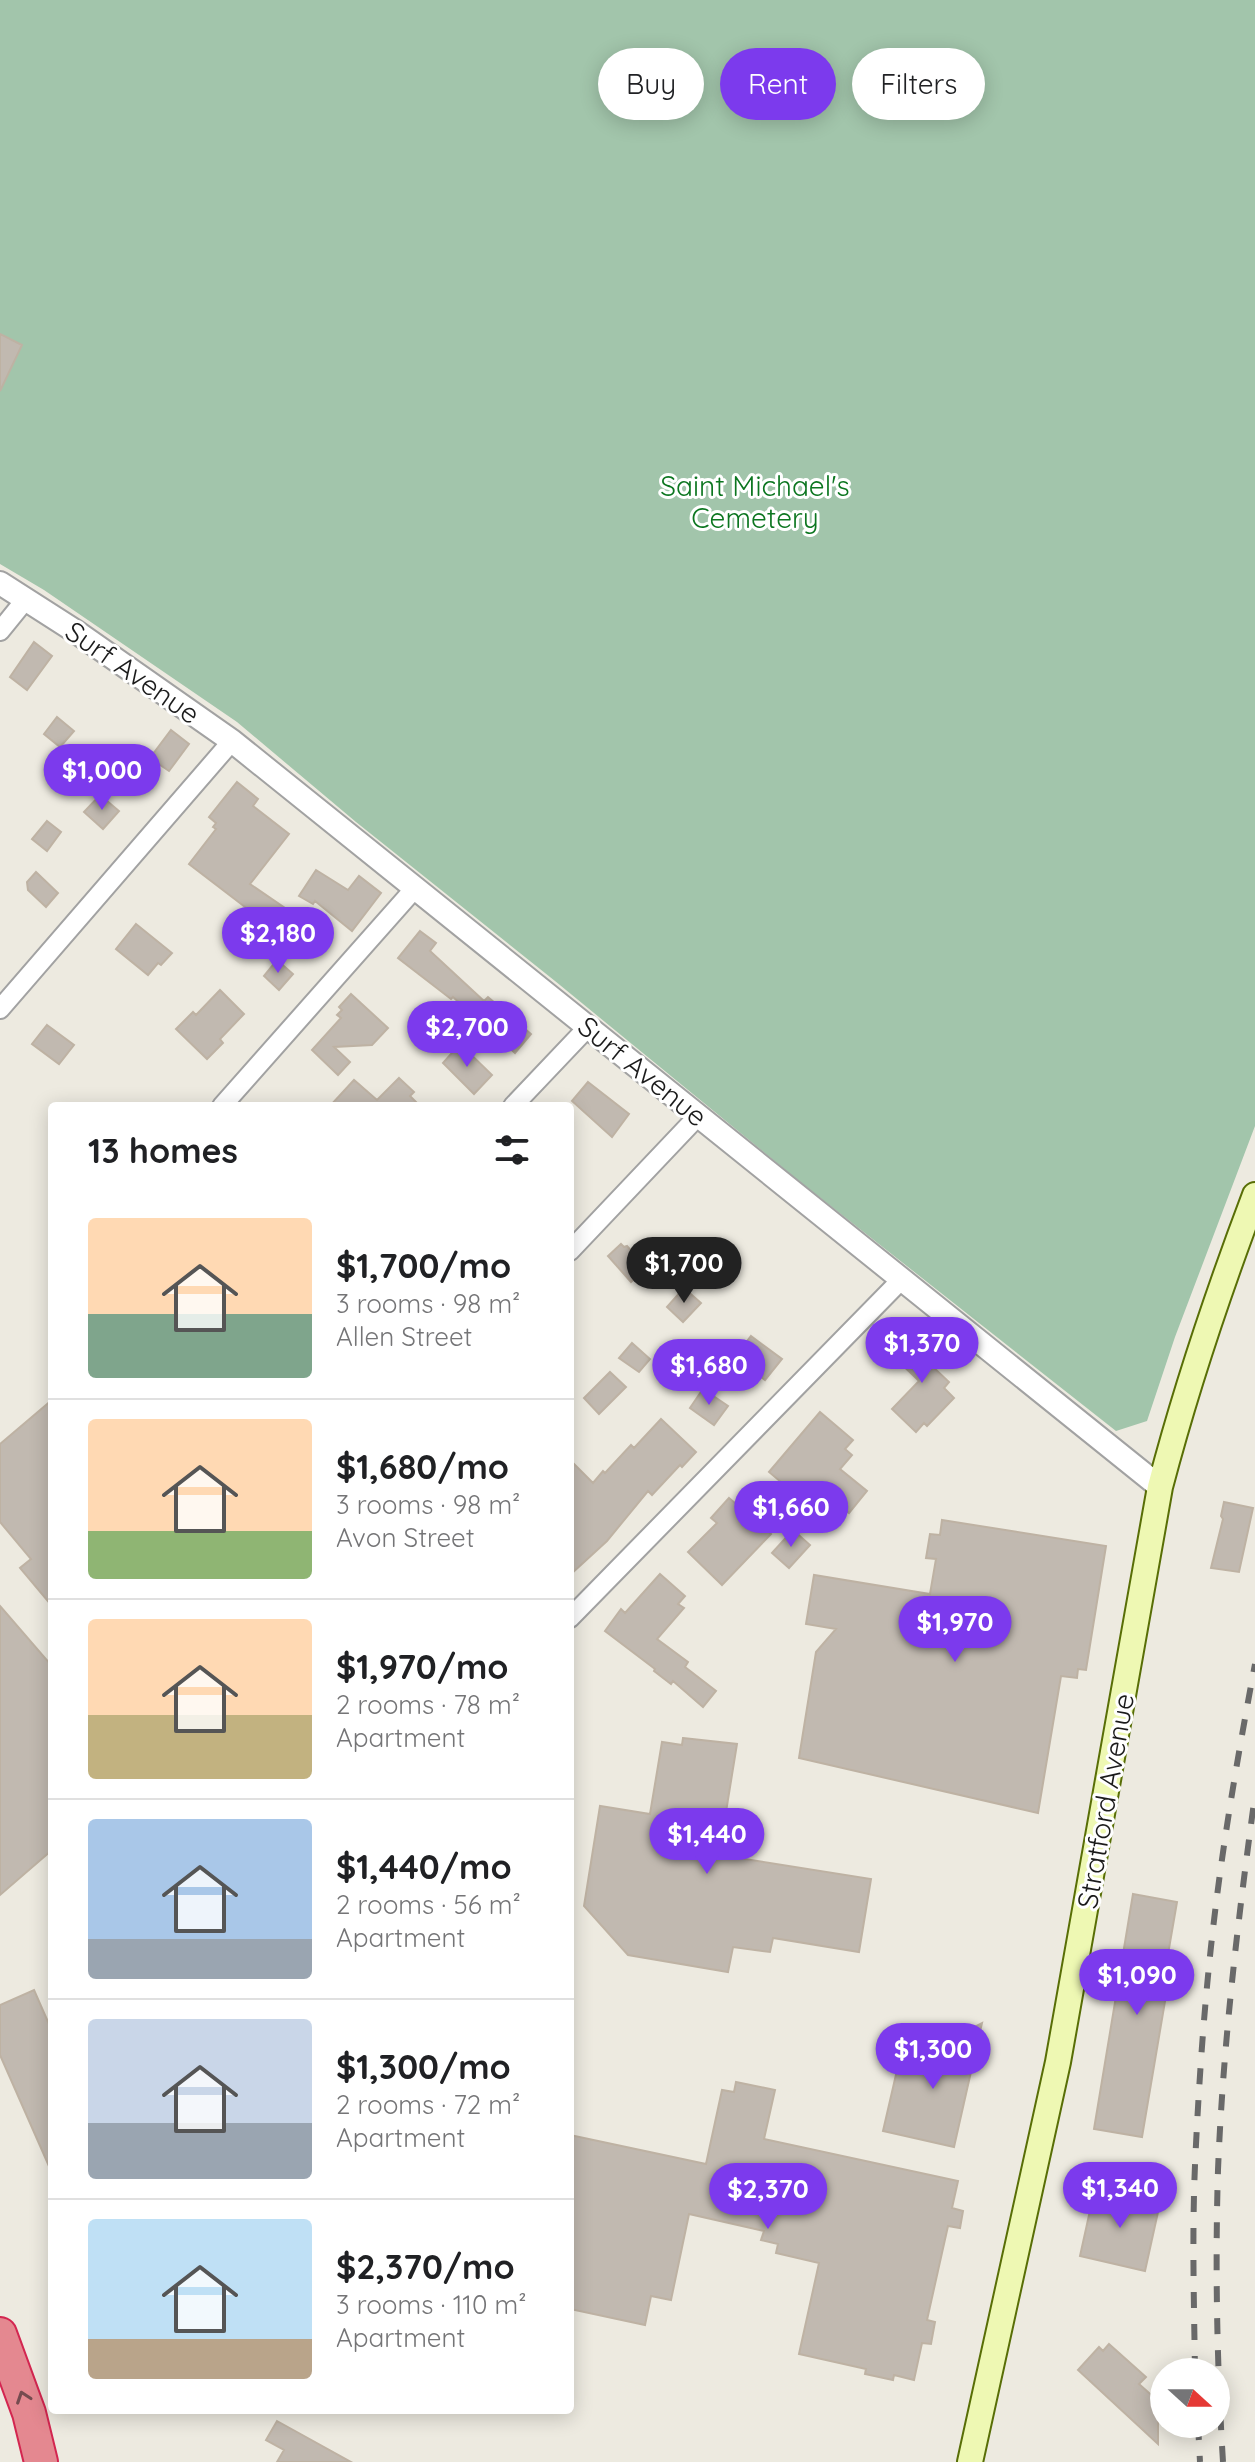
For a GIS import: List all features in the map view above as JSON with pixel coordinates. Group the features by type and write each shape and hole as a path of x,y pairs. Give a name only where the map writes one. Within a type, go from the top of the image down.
{"highway":[{"path":"0,2334 29,2413 41,2462"}],"main road":[{"name":"Stratford Avenue","path":"970,2462 1066,2022 1160,1487 1175,1431 1255,1195"}],"street":[{"name":"Surf Avenue","path":"0,583 143,677 232,741 1160,1487"},
{"path":"0,631 26,599"},
{"path":"0,1009 232,741"},
{"path":"226,1102 416,887"},
{"path":"517,1102 588,1027"},
{"path":"574,1247 698,1116"},
{"path":"574,1614 902,1279"}],"green space":[{"name":"Saint Michael's Cemetery","path":"0,0 1255,0 1255,1126 1175,1337 1147,1421 1116,1431 799,1181 237,722 44,590 0,564"}],"building":[{"path":"0,334 22,345 0,391"},
{"path":"34,642 52,656 27,690 10,677"},
{"path":"57,717 74,731 60,747 44,734"},
{"path":"171,730 189,744 169,771 150,758"},
{"path":"237,782 258,799 253,806 289,834 250,884 285,908 273,924 249,910 189,864 216,829 213,827 216,823 209,817"},
{"path":"100,795 119,811 103,829 84,812"},
{"path":"47,821 61,832 47,851 32,839"},
{"path":"316,870 348,890 359,876 381,893 352,931 315,901 313,904 299,896"},
{"path":"36,872 58,893 46,907 28,890 27,882"},
{"path":"136,924 172,953 148,975 116,949"},
{"path":"420,931 436,943 430,951 484,1001 488,997 531,1034 515,1053 453,997 451,999 398,958"},
{"path":"277,960 293,974 279,990 264,976"},
{"path":"220,990 244,1014 220,1039 223,1043 207,1059 176,1029 193,1012 196,1015"},
{"path":"351,994 388,1028 372,1045 334,1047 350,1062 338,1075 312,1050 341,1018 337,1015 342,1010 339,1007"},
{"path":"47,1025 74,1045 59,1064 32,1044"},
{"path":"460,1044 492,1075 474,1094 443,1063"},
{"path":"399,1078 414,1092 410,1096 416,1102 334,1102 354,1080 377,1100"},
{"path":"588,1082 629,1114 612,1137 572,1101"},
{"path":"621,1244 638,1254 648,1266 631,1282 608,1256"},
{"path":"684,1288 701,1303 683,1322 667,1307"},
{"path":"914,1334 939,1358 932,1366 949,1382 944,1388 954,1398 927,1426 924,1423 916,1432 892,1409 919,1381 893,1356"},
{"path":"751,1336 782,1359 765,1380 735,1357"},
{"path":"632,1343 650,1359 639,1372 619,1358"},
{"path":"610,1372 626,1387 599,1414 584,1398"},
{"path":"703,1389 728,1406 714,1425 690,1408"},
{"path":"48,1403 48,1601 20,1568 31,1559 0,1522 0,1444"},
{"path":"820,1412 853,1440 845,1449 852,1455 840,1469 867,1491 849,1513 828,1495 822,1503 819,1500 812,1508 769,1472"},
{"path":"661,1419 696,1452 652,1495 648,1491 607,1541 574,1571 574,1464 593,1483 631,1445 634,1448"},
{"path":"729,1498 771,1534 722,1585 688,1552 717,1523 711,1518"},
{"path":"1224,1502 1253,1508 1239,1572 1211,1568"},
{"path":"942,1520 1106,1546 1086,1670 1078,1669 1077,1678 1061,1676 1038,1813 799,1758 816,1652 836,1629 806,1624 814,1575 930,1594 936,1559 926,1558 930,1534 940,1535"},
{"path":"793,1530 810,1545 789,1568 772,1553"},
{"path":"660,1574 685,1596 678,1604 684,1608 657,1639 688,1662 685,1667 716,1691 703,1707 605,1631 621,1609 625,1613"},
{"path":"0,1606 48,1661 48,1853 0,1895"},
{"path":"683,1738 737,1744 719,1855 871,1879 859,1952 773,1938 770,1952 733,1947 728,1972 628,1955 584,1906 600,1806 650,1814 662,1742 682,1745"},
{"path":"1133,1894 1177,1902 1167,1960 1172,1960 1142,2137 1094,2129"},
{"path":"34,1990 48,2022 48,2164 0,2055 0,2005"},
{"path":"982,2023 954,2147 883,2131 898,2066"},
{"path":"736,2082 775,2090 764,2139 958,2181 952,2208 963,2211 960,2228 948,2226 927,2320 935,2322 931,2344 922,2343 914,2380 894,2375 893,2380 865,2374 866,2369 799,2354 819,2263 776,2253 778,2244 761,2240 764,2231 689,2214 671,2300 651,2296 645,2325 574,2310 574,2136 706,2164 722,2090 734,2092"},
{"path":"1095,2188 1160,2203 1145,2271 1080,2256"},
{"path":"1109,2344 1146,2377 1139,2384 1150,2394 1150,2437 1078,2370 1099,2347 1103,2351"},
{"path":"277,2421 351,2462 277,2462 284,2450 266,2440"}],"railway":[{"path":"1195,2358 1194,2191 1206,2002 1224,1844 1255,1664"},
{"path":"1223,2462 1217,2316 1218,2170 1232,1982 1255,1795"},
{"path":"1199,2438 1200,2462"}]}
